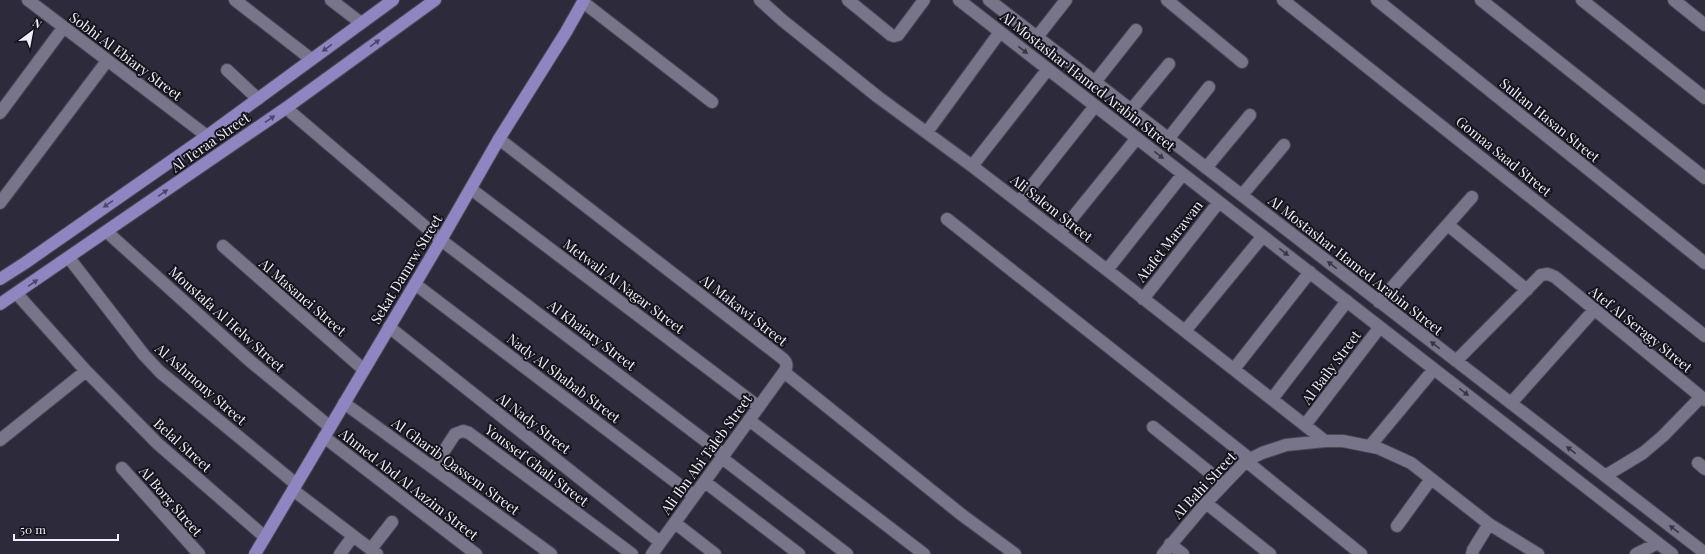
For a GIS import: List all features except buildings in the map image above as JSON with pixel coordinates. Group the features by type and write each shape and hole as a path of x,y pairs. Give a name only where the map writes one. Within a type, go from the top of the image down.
{"main road":[{"name":"Al Teraa Street","path":"0,279 207,136 393,0"},
{"name":"Al Teraa Street","path":"0,304 17,294 286,108 435,0"},
{"name":"Sekat Damrw Street","path":"256,554 499,140 584,1"},
{"path":"125,192 139,209"}],"street":[{"name":"Sobhi Al Ebiary Street","path":"28,0 207,136"},
{"path":"235,0 312,59"},
{"path":"331,0 361,23"},
{"name":"Ali Salem Street","path":"760,0 782,20 878,97 1019,202 1324,441"},
{"path":"848,0 894,36 898,35 924,0"},
{"name":"Al Mostashar Hamed Arabin Street","path":"959,0 1672,554"},
{"path":"1037,37 1066,0"},
{"path":"1167,0 1242,62"},
{"name":"Gomaa Saad Street","path":"1283,0 1705,336"},
{"name":"Sultan Hasan Street","path":"1377,0 1705,263"},
{"path":"1480,0 1705,178"},
{"path":"1582,0 1705,98"},
{"path":"1674,0 1705,25"},
{"path":"584,1 712,102"},
{"name":"Al Mostashar Hamed Arabin Street","path":"993,1 1168,139 1511,404 1605,476 1699,543 1705,553"},
{"path":"0,113 63,28"},
{"path":"1096,82 1136,30"},
{"path":"927,132 1000,32"},
{"path":"0,203 107,61"},
{"path":"1131,110 1169,64"},
{"path":"972,166 1048,69"},
{"path":"226,70 258,99"},
{"path":"1168,139 1209,87"},
{"path":"1019,202 1095,106"},
{"name":"Al Khaiary Street","path":"286,108 441,240 723,456 847,554"},
{"path":"1206,168 1250,115"},
{"path":"1060,234 1137,138"},
{"name":"Al Makawi Street","path":"499,140 782,358 787,364 787,368 784,372"},
{"path":"1242,196 1284,145"},
{"path":"1107,270 1183,174"},
{"name":"Metwali Al Nagar Street","path":"471,189 759,407"},
{"path":"1380,302 1472,197"},
{"name":"Atafet Marawan","path":"1143,299 1220,202"},
{"path":"947,219 1248,460 1361,554"},
{"path":"1448,225 1527,290 1456,361"},
{"name":"Moustafa Al Helw Street","path":"107,232 327,432"},
{"path":"1185,331 1262,236"},
{"name":"Al Masanei Street","path":"223,246 364,370"},
{"name":"Al Ashmony Street","path":"68,258 144,355 160,372 294,487 353,536 374,551"},
{"path":"1234,369 1310,272"},
{"name":"Atef Al Seragy Street","path":"1527,290 1541,275 1548,274 1558,280 1703,398"},
{"name":"Nady Al Shabab Street","path":"415,284 694,496"},
{"name":"Belal Street","path":"17,294 86,371 158,444 265,537"},
{"path":"1272,400 1347,301"},
{"path":"1511,404 1594,310"},
{"name":"Al Baily Street","path":"1305,425 1380,326"},
{"name":"Al Nady Street","path":"389,327 660,542"},
{"path":"1370,446 1434,369"},
{"path":"0,440 86,371"},
{"path":"784,372 962,515 1015,554"},
{"name":"Ali Ibn Abi Taleb Street","path":"652,554 784,372"},
{"path":"1605,476 1643,453 1703,398"},
{"name":"Al Gharib Qassem Street","path":"344,403 551,554"},
{"path":"749,420 924,554"},
{"path":"1152,427 1224,484"},
{"name":"Youssef Ghali Street","path":"433,468 455,434 463,431 470,433 632,554"},
{"name":"Ahmed Abd Al Aazim Street","path":"327,432 476,554"},
{"name":"Al Bahi Street","path":"1167,549 1206,503 1248,460 1286,445 1324,441 1343,441 1370,446 1395,455 1411,463 1489,524 1538,554"},
{"name":"Al Borg Street","path":"122,468 199,554"},
{"path":"1397,526 1430,479"},
{"path":"705,482 799,554"},
{"path":"1206,503 1270,554"},
{"path":"374,551 392,522"},
{"path":"674,523 715,554"},
{"path":"1472,554 1489,524"},
{"path":"340,554 353,536"},
{"path":"1636,554 1658,543"},
{"path":"1167,549 1183,554"}]}
